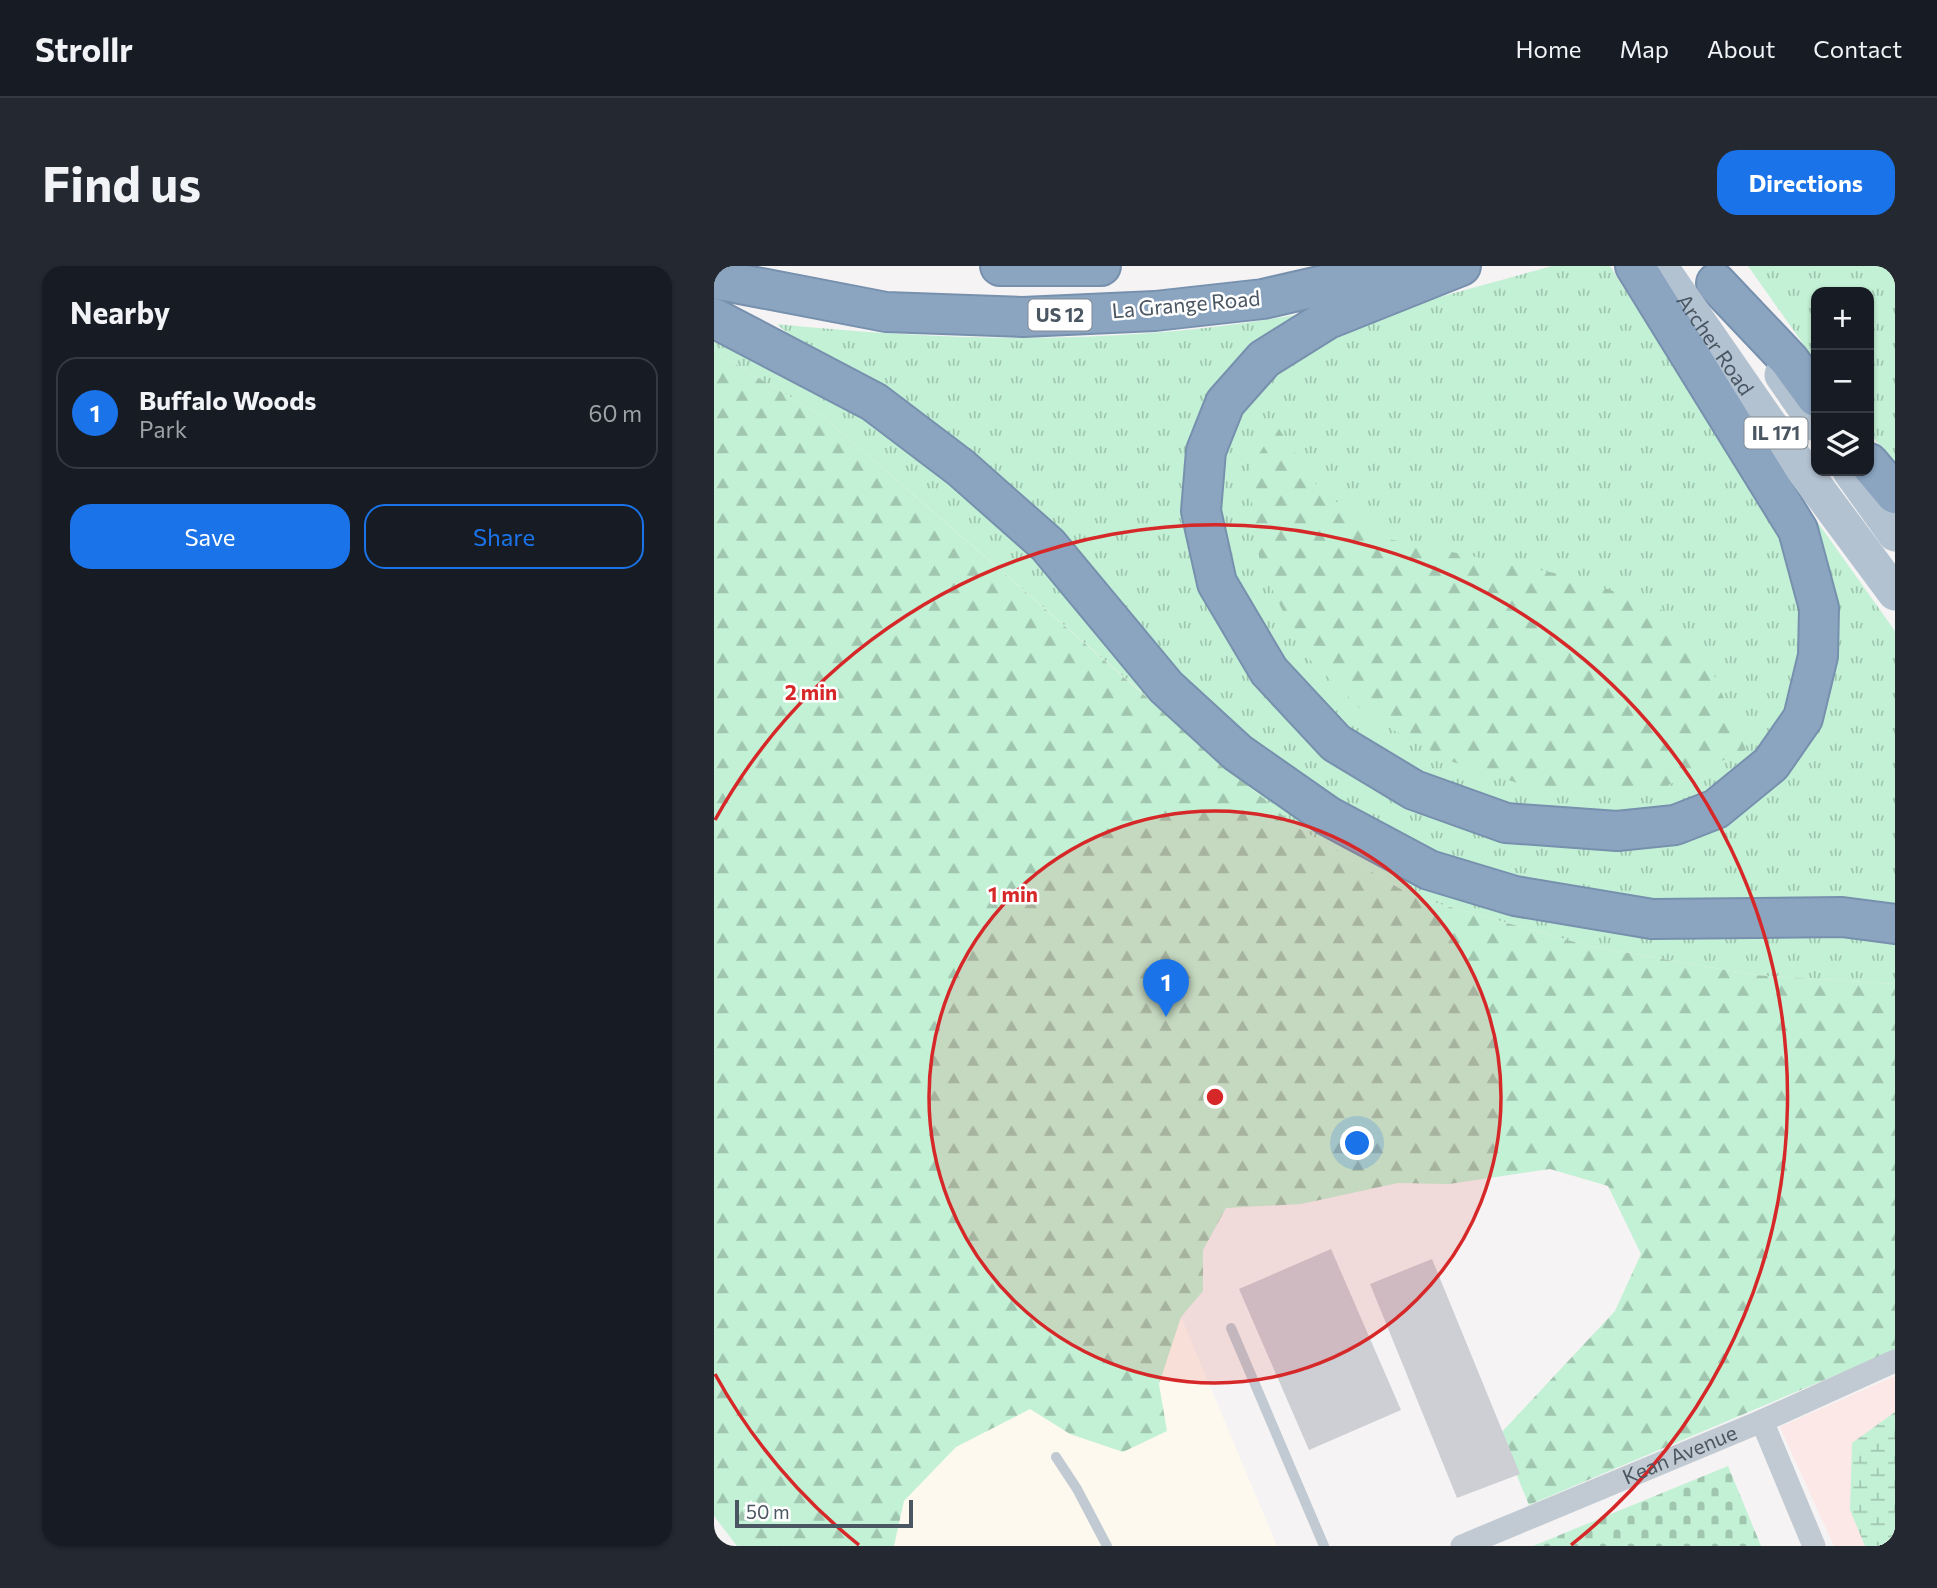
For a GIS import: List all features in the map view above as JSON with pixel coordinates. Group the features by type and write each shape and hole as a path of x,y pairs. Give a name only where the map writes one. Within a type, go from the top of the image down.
{"highway":[{"path":"1000,266 1101,266"},
{"name":"La Grange Road","path":"714,279 886,312 1023,317 1155,311 1263,299 1406,266"},
{"path":"1461,266 1328,319 1264,359 1225,403 1206,451 1201,511 1217,583 1269,671 1336,743 1414,790 1506,823 1617,831 1675,825 1716,809 1771,764 1803,718 1818,656 1819,608 1798,530 1649,269"},
{"path":"1710,274 1789,360 1811,390"},
{"path":"714,318 874,401 940,452 1048,545 1166,687 1238,753 1328,816 1429,870 1515,896 1652,919 1842,917 1895,924"},
{"path":"1874,469 1895,494"}],"main road":[{"name":"Archer Road","path":"1649,269 1768,422 1895,593"},
{"name":"Archer Road","path":"1710,274 1811,417"},
{"path":"1854,476 1895,534"}],"street":[{"name":"Kean Avenue","path":"1462,1546 1762,1421 1895,1361"},
{"path":"1762,1421 1814,1546"}],"lane":[{"path":"1231,1328 1324,1546"},
{"path":"1056,1457 1077,1489 1107,1546"}],"shaded area":[{"path":"1181,1317 1277,1546 893,1546 855,1454"},
{"path":"1895,1376 1895,1546 1834,1546 1780,1427"}],"green space":[{"path":"1552,266 1610,266 1788,549 1806,620 1794,691 1782,719 1762,747 1707,794 1674,808 1625,816 1481,803 1344,733 1246,616 1215,514 1225,451 1237,422 1256,394 1282,368 1313,344 1389,311"},
{"path":"1748,266 1895,266 1895,464 1874,438 1874,287 1811,287 1811,355"},
{"path":"1305,313 1213,403 1206,597 1227,641 1286,719 1325,755 1398,802 1450,824 1504,839 1664,839 1815,714 1799,510 1806,506 1895,631 1895,915 1673,907 1480,874 1285,778 777,324 909,335 1041,338 1173,331"},
{"path":"714,342 775,366 900,439 1048,570 1191,735 825,418 714,351"},
{"path":"714,351 825,418 1295,826 1414,897 1589,946 1754,975 1895,984 1895,1350 1529,1505 1500,1434 1615,1311 1641,1254 1608,1186 1550,1169 1449,1184 1398,1183 1301,1204 1226,1208 1203,1250 1203,1291 1181,1317 1159,1384 1167,1431 1123,1452 1070,1434 1030,1409 956,1447 904,1501 894,1546 737,1546 714,1516"},
{"path":"1277,426 1320,490 1388,539 1564,575 1657,605 1707,659 1746,750 1664,787 1539,790 1450,761 1368,716 1303,653 1260,564 1248,471"},
{"path":"1233,772 1429,883 1895,935 1895,984 1754,975 1589,946 1414,897 1295,826"},
{"path":"1895,1412 1895,1546 1865,1546 1850,1510 1852,1443"},
{"path":"1728,1466 1761,1546 1533,1546"}],"building":[{"path":"1331,1249 1401,1410 1309,1450 1239,1289"},
{"path":"1432,1259 1520,1474 1457,1498 1370,1284"}],"place":[{"name":"Buffalo Woods","path":"1166,1017"}]}
